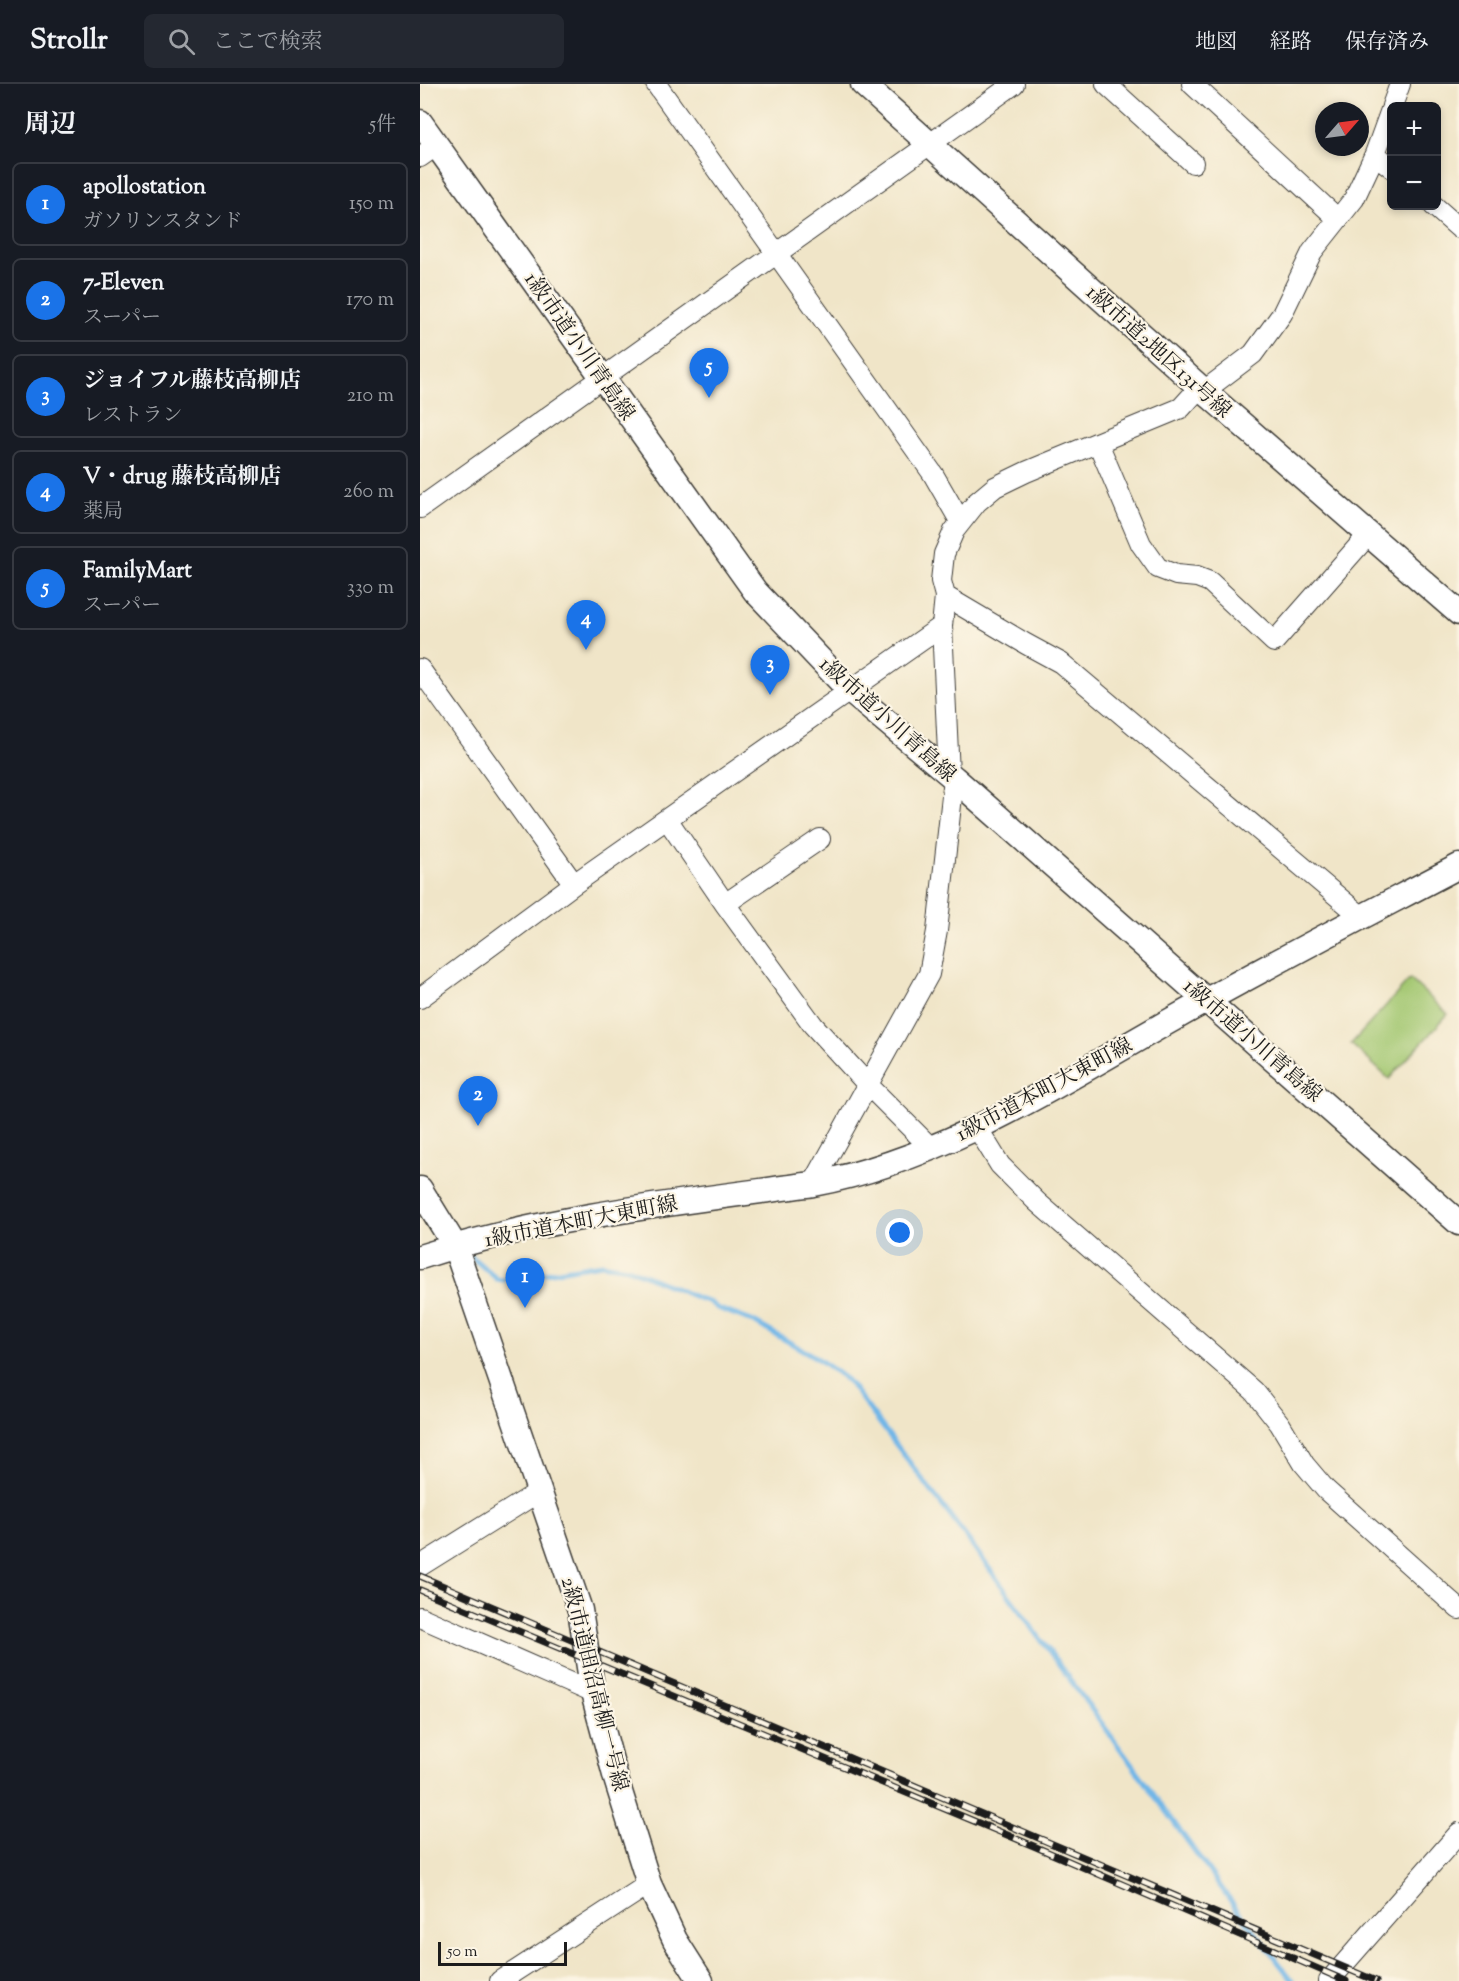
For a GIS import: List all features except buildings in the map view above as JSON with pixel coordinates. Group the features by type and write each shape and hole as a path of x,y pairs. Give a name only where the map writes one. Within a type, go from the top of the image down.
{"street":[{"path":"656,84 933,474 960,521"},
{"name":"1級市道2地区131号線","path":"863,84 1202,389 1459,613"},
{"path":"420,508 1014,84"},
{"path":"1107,84 1193,163"},
{"path":"1192,84 1338,219"},
{"path":"1394,102 1400,84"},
{"path":"813,1184 929,974 937,931 951,776 942,626 945,596 940,581 944,554 960,521 995,487 1181,408 1202,389 1252,354 1282,314 1312,252 1354,199 1375,154 1387,121"},
{"name":"1級市道小川青島線","path":"420,122 428,151 602,378 756,591 851,692 1207,999 1459,1222"},
{"path":"1375,154 1387,164"},
{"path":"1439,210 1459,228"},
{"path":"1098,442 1141,544 1158,568 1176,575 1197,577 1210,582 1274,642 1369,534"},
{"path":"945,596 1061,663 1362,917"},
{"path":"420,998 574,884 851,692 942,626"},
{"path":"420,669 574,884"},
{"path":"667,819 724,904 813,1025 868,1085 931,1148"},
{"path":"724,904 820,839"},
{"name":"1級市道本町大東町線","path":"420,1257 455,1246 617,1210 846,1178 931,1148 978,1129 1207,999 1459,866"},
{"path":"978,1129 1000,1165 1037,1202 1254,1391 1280,1424 1304,1464 1326,1490 1459,1610"},
{"name":"2級市道田沼高柳一号線","path":"420,1189 455,1246 580,1610 592,1693 649,1884 675,1940 700,1981"},
{"path":"420,1566 540,1491"},
{"path":"420,1617 592,1693"},
{"path":"1329,1981 1459,1833"},
{"path":"500,1981 649,1884"}],"green space":[{"path":"1410,979 1448,1014 1389,1079 1351,1044"}],"waterway":[{"path":"466,1252 497,1279 503,1280 601,1264 628,1268 708,1301 717,1308 752,1321 817,1358 847,1380 970,1542 1239,1912 1293,1981"}],"railway":[{"path":"420,1576 1376,1981"},
{"path":"420,1590 1036,1847 1346,1981"}],"place":[{"name":"FamilyMart","path":"709,398"},
{"name":"V・drug 藤枝高柳店","path":"586,650"},
{"name":"ジョイフル藤枝高柳店","path":"770,695"},
{"name":"7-Eleven","path":"478,1126"},
{"name":"apollostation","path":"525,1308"}]}
